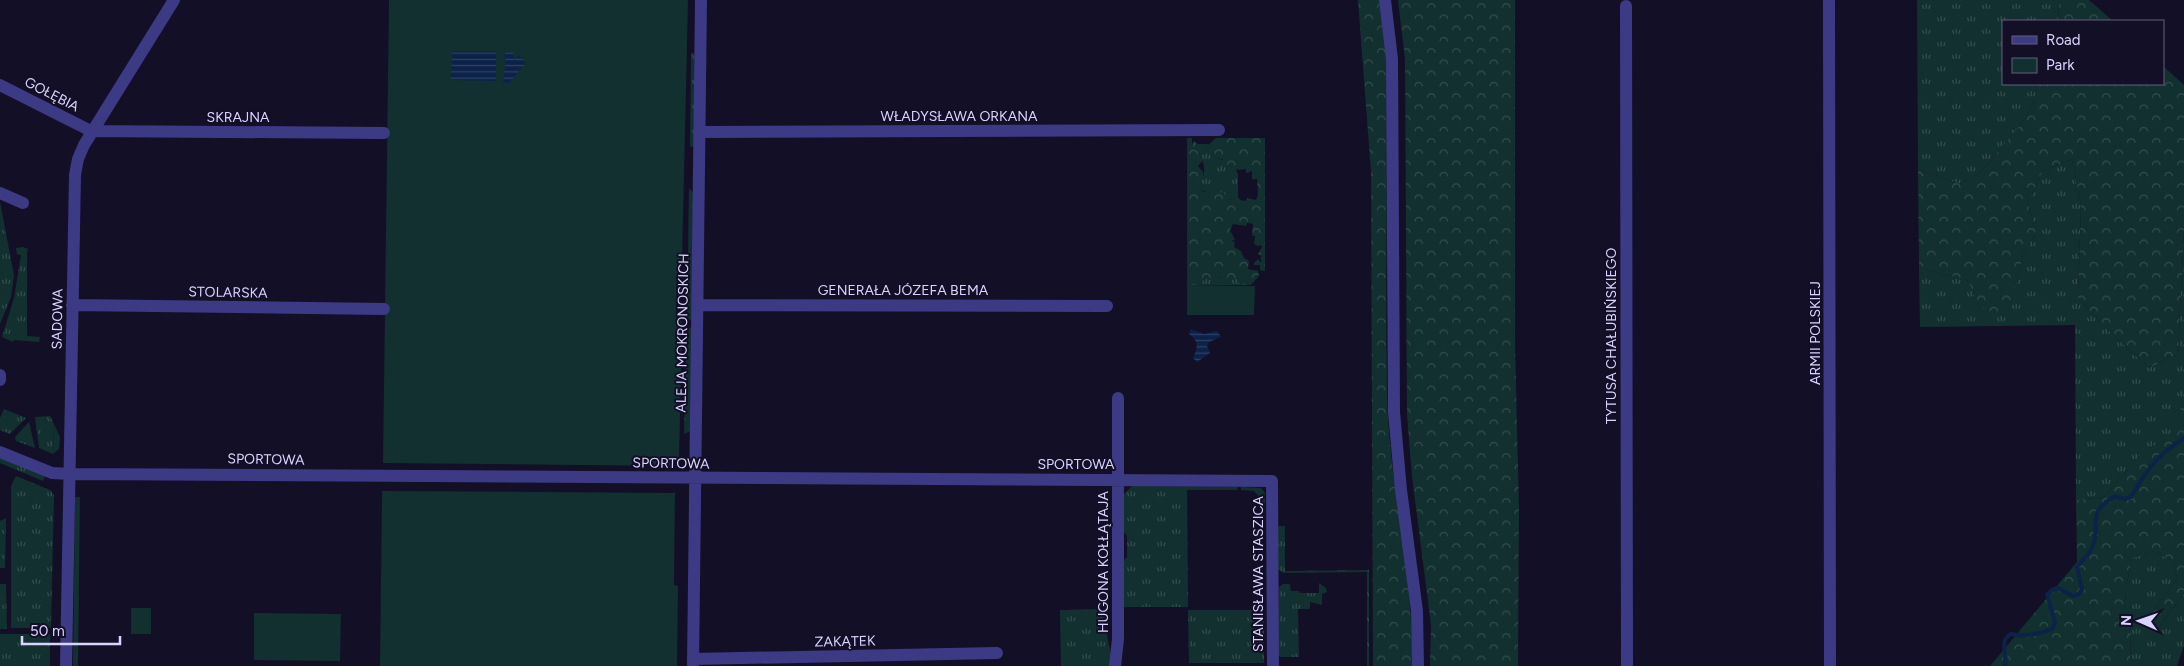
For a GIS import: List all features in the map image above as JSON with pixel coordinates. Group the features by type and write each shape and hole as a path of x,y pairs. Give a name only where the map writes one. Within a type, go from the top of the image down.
{"street":[{"name":"SADOWA","path":"66,666 75,175 78,159 91,131 174,0"},
{"name":"ALEJA MOKRONOSKICH","path":"693,663 701,0"},
{"path":"1385,0 1392,59 1394,412 1401,490 1417,611 1418,666"},
{"name":"ARMII POLSKIEJ","path":"1829,0 1830,666"},
{"name":"TYTUSA CHAŁUBIŃSKIEGO","path":"1626,6 1627,666"},
{"name":"GOŁĘBIA","path":"0,85 91,131"},
{"name":"WŁADYSŁAWA ORKANA","path":"700,132 1219,130"},
{"name":"SKRAJNA","path":"91,131 384,133"},
{"path":"0,193 23,203"},
{"name":"STOLARSKA","path":"72,305 384,309"},
{"name":"GENERAŁA JÓZEFA BEMA","path":"698,305 1107,306"},
{"path":"0,375 0,380"},
{"name":"HUGONA KOŁŁĄTAJA","path":"1115,666 1118,639 1118,398"},
{"name":"SPORTOWA","path":"0,452 52,472 70,474 1272,481"},
{"name":"STANISŁAWA STASZICA","path":"1272,481 1273,666"},
{"name":"ZAKĄTEK","path":"693,663 997,653"}],"green space":[{"path":"389,0 688,0 682,262 679,268 676,288 676,316 682,321 679,461 676,466 383,463"},
{"path":"1358,0 1379,0 1386,52 1386,348 1388,424 1409,597 1412,666 1373,666 1371,172"},
{"path":"1398,0 1515,0 1515,345 1519,508 1518,666 1430,666 1431,625 1412,476 1407,414 1405,59"},
{"path":"1917,0 2059,0 2058,20 2002,20 2002,85 2037,85 2036,96 2026,118 1981,172 1960,184 1918,169"},
{"path":"2059,0 2089,0 2112,20 2058,20"},
{"path":"691,53 694,53 694,146 690,147"},
{"path":"2164,67 2184,85 2184,231 2178,354 2149,368 2105,327 2078,298 2081,206 2072,159 2042,172 2028,203 2036,232 2023,256 2013,296 2000,315 1980,307 1967,280 1919,268 1918,169 1960,184 1981,172 2026,118 2036,96 2037,85 2164,85"},
{"path":"1187,138 1192,138 1192,149 1198,151 1203,160 1198,166 1203,172 1203,178 1200,181 1202,184 1201,190 1204,192 1214,188 1215,191 1224,193 1226,198 1230,200 1238,197 1240,200 1246,201 1247,198 1256,200 1258,195 1257,179 1252,179 1252,171 1246,173 1246,169 1238,170 1234,168 1233,164 1226,165 1222,163 1223,159 1220,160 1219,158 1213,161 1210,158 1212,156 1207,146 1216,138 1265,138 1265,271 1260,270 1260,265 1254,265 1258,259 1260,262 1262,261 1260,258 1262,256 1258,254 1262,247 1261,245 1254,244 1255,236 1252,236 1253,224 1247,223 1246,226 1233,224 1230,230 1235,240 1232,240 1235,243 1234,247 1241,251 1244,258 1249,261 1248,269 1258,271 1259,276 1251,285 1241,285 1236,278 1230,280 1218,277 1216,282 1204,278 1200,285 1187,285"},
{"path":"1194,141 1198,144 1209,144 1207,146 1216,158 1234,164 1238,174 1238,197 1230,200 1201,190 1200,181 1204,174 1204,166 1198,151 1192,150 1191,145"},
{"path":"2072,159 2081,206 2078,298 2105,327 2149,368 2178,354 2184,231 2184,400 2176,422 2180,432 2144,451 2104,497 2076,500 2075,325 1920,327 1919,268 1967,280 1980,307 2013,296 2023,256 2036,232 2028,203 2042,172"},
{"path":"689,188 693,193 692,320 687,319"},
{"path":"0,202 14,275 11,297 0,324"},
{"path":"23,247 28,249 27,336 40,337 39,342 14,340 13,342 2,337 14,298 21,255 17,254 16,248"},
{"path":"1204,278 1236,278 1241,285 1200,285"},
{"path":"1187,285 1255,286 1254,315 1187,315"},
{"path":"687,327 692,328 690,431 684,434"},
{"path":"2184,400 2184,593 2155,633 2145,622 2177,579 2174,562 2153,551 2132,558 2126,587 2125,606 2131,630 2130,666 1990,666 2077,562 2076,500 2104,497 2144,451 2179,432 2175,424"},
{"path":"4,409 26,418 10,434 0,430 0,418"},
{"path":"50,416 54,424 53,454 39,448 35,417"},
{"path":"29,422 35,448 16,441 15,437"},
{"path":"54,424 60,437 59,449 53,454"},
{"path":"0,457 45,476 43,481 0,463"},
{"path":"16,476 50,490 54,495 51,628 11,628 11,486"},
{"path":"1132,486 1238,487 1237,490 1187,490 1188,607 1124,607 1123,561 1127,557 1127,536 1124,532 1123,495"},
{"path":"1241,487 1261,488 1265,493 1265,507 1263,501 1254,491 1241,490"},
{"path":"382,491 677,493 675,494 674,585 678,586 677,666 380,666"},
{"path":"75,497 80,497 78,666 73,666"},
{"path":"6,518 5,568 0,568 0,521"},
{"path":"1285,526 1285,571 1369,570 1369,666 1367,666 1367,572 1283,573 1277,568 1276,528"},
{"path":"2153,551 2174,562 2177,579 2145,622 2156,632 2184,593 2184,645 2177,666 2130,666 2131,630 2125,606 2126,587 2132,558"},
{"path":"1319,583 1326,588 1327,592 1322,594 1322,605 1310,602 1310,609 1298,609 1299,657 1280,657 1278,655 1279,587 1283,584 1290,584 1291,591 1319,593"},
{"path":"0,584 6,584 7,629 0,629"},
{"path":"131,608 151,608 151,634 131,634"},
{"path":"1102,609 1111,655 1110,666 1061,666 1060,610"},
{"path":"1188,610 1264,610 1264,663 1189,663"},
{"path":"254,613 341,614 340,661 254,660"},
{"path":"0,634 50,634 50,666 0,666"}],"water":[{"path":"452,51 496,51 496,81 451,80"},
{"path":"510,51 513,53 514,60 518,55 525,64 507,84 503,81 506,59 504,56 506,52"},
{"path":"1191,329 1204,334 1217,331 1221,337 1209,342 1207,346 1210,353 1197,362 1193,358 1197,344 1195,339 1189,334"}],"waterway":[{"path":"2005,666 2004,644 2007,637 2011,634 2027,635 2053,628 2055,622 2047,595 2052,590 2058,588 2073,596 2079,594 2082,589 2077,567 2092,548 2099,509 2115,496 2125,499 2131,497 2153,464 2166,451 2184,438"}]}
